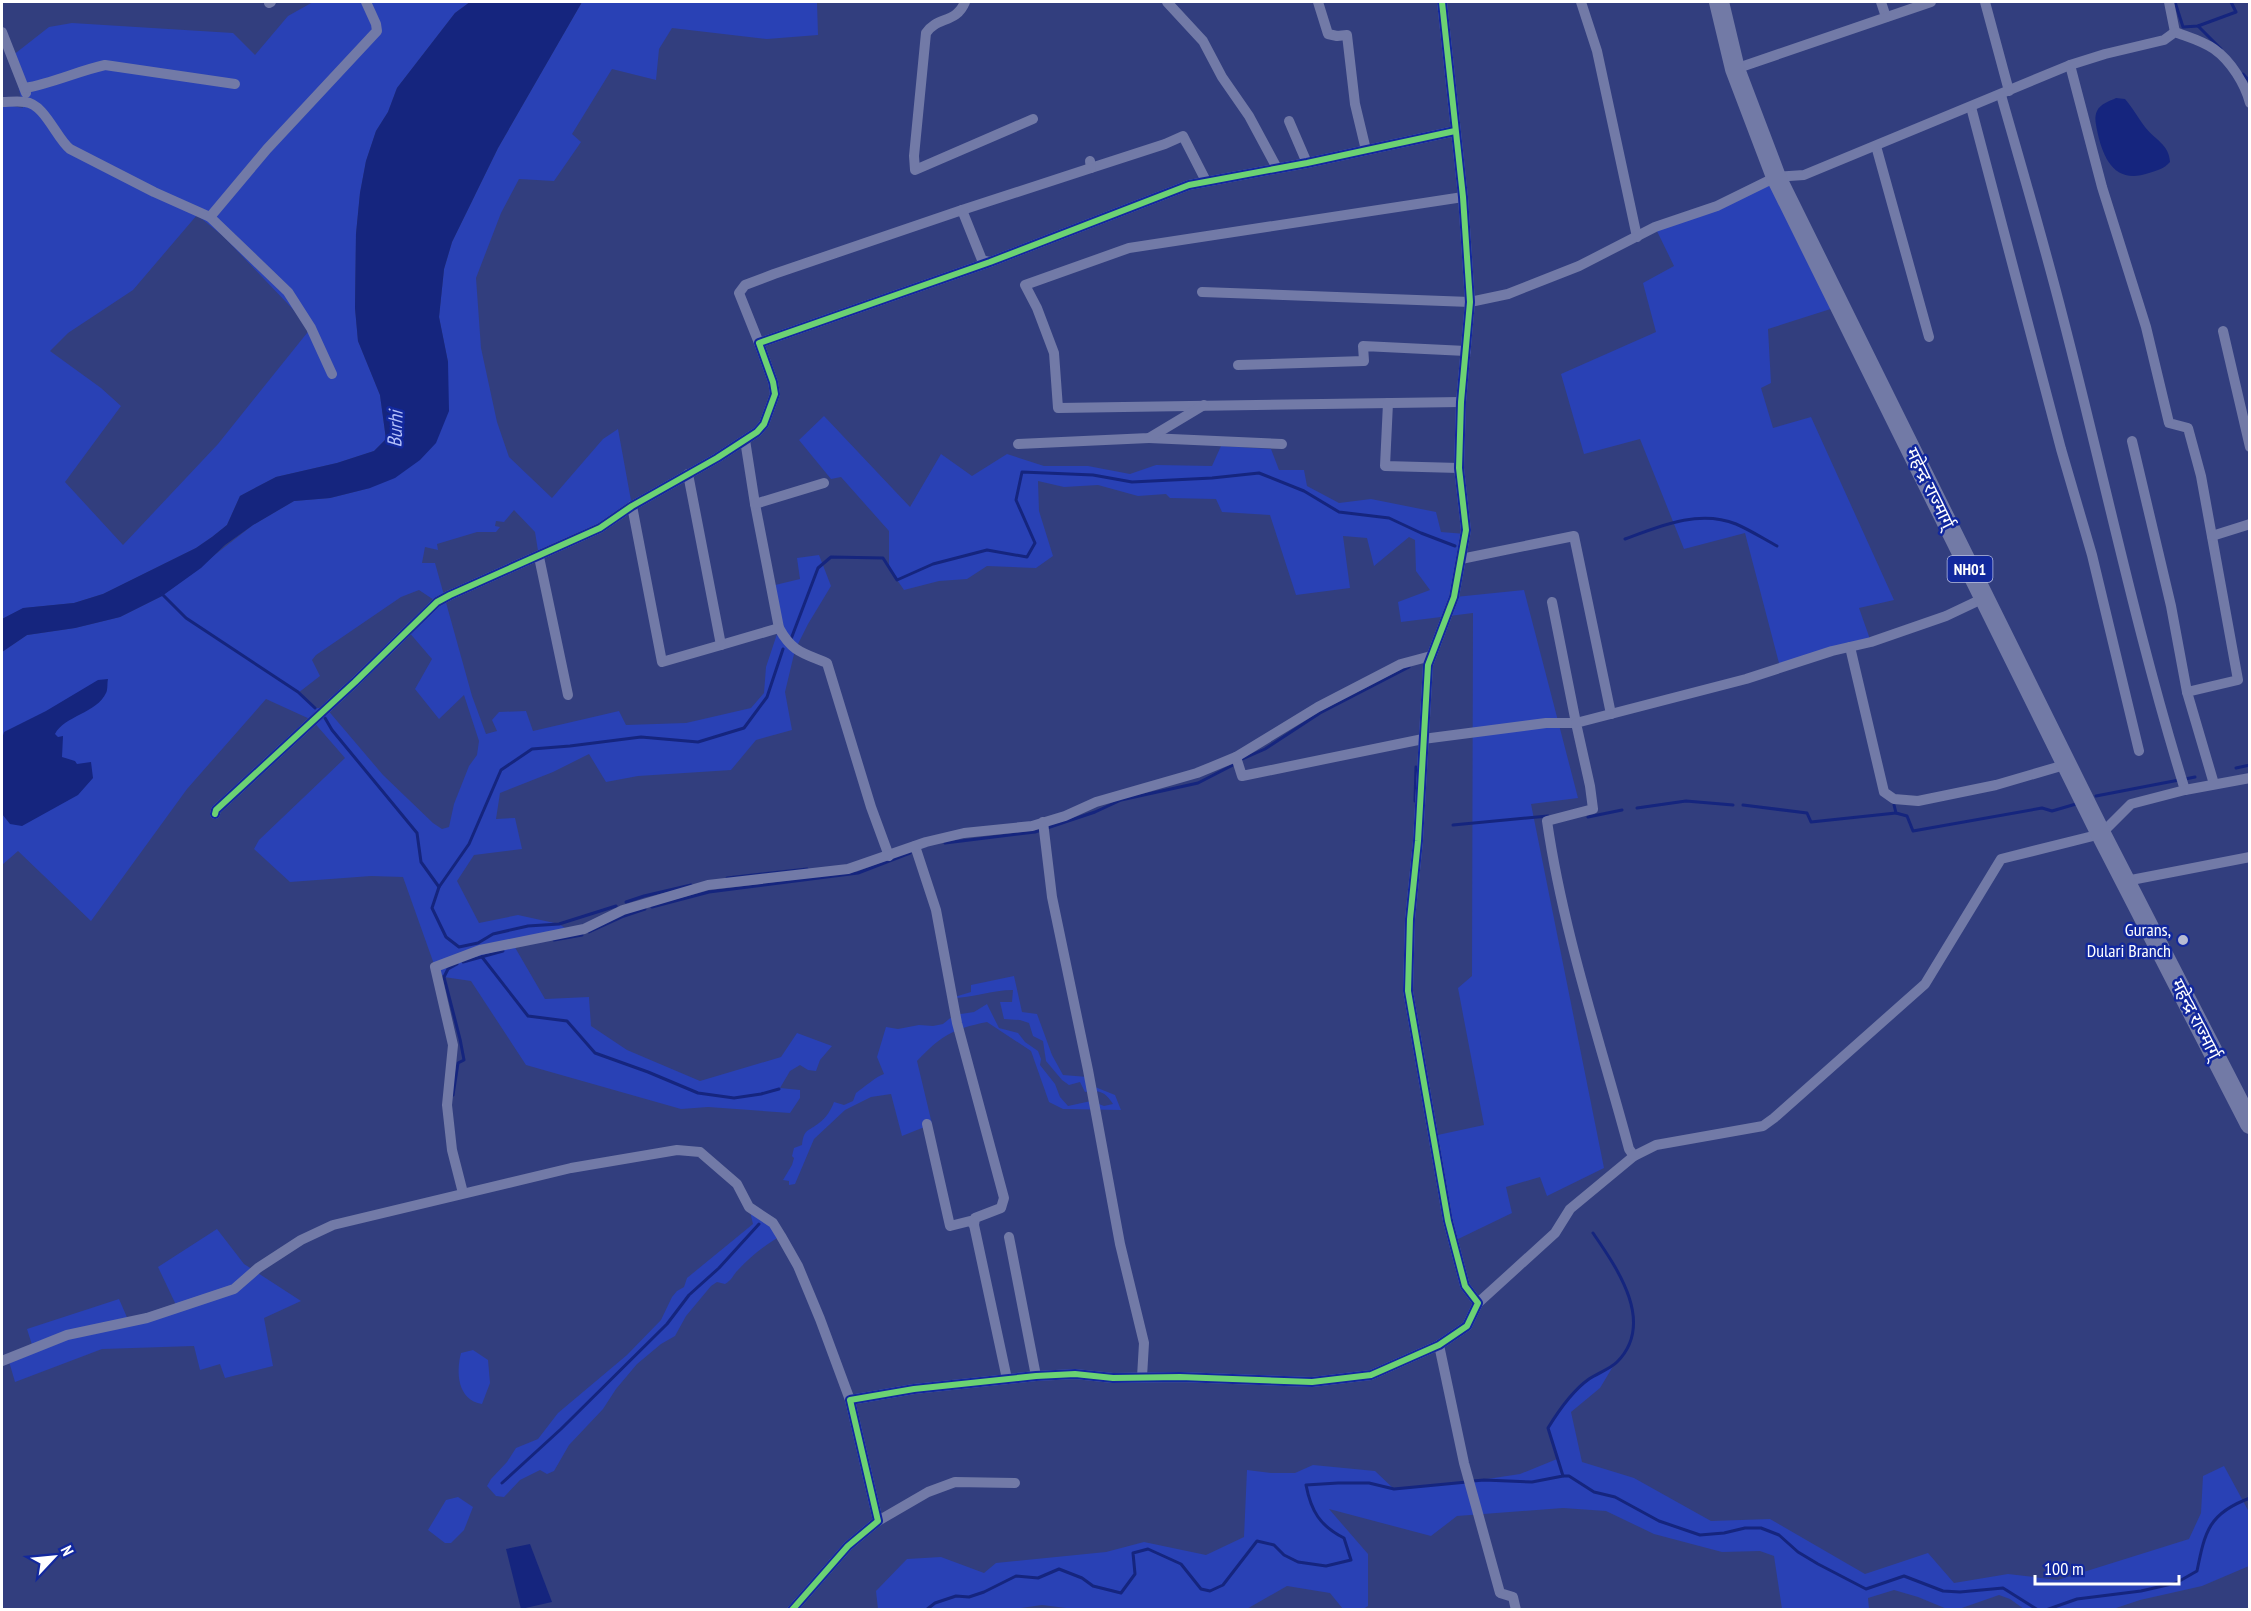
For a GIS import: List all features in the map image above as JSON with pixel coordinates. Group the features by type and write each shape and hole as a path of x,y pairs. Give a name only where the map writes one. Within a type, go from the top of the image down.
{"highway":[{"name":"महेन्द्र राज्मार्ग्","path":"1719,2 1736,69 1776,177 2101,834 2250,1124"}],"street":[{"path":"210,217 267,149 377,31 366,2"},
{"path":"965,2 957,16 931,26 926,33 914,156 915,170 1034,119"},
{"path":"1167,2 1203,41 1222,77 1249,116 1277,168"},
{"path":"1318,2 1328,34 1347,35 1355,104 1366,150"},
{"path":"1442,2 1463,197 1470,302 1461,402 1459,468 1466,530 1454,597 1431,656 1410,919 1408,991 1448,1221 1465,1287 1478,1303"},
{"path":"1581,2 1597,51 1637,237"},
{"path":"1881,2 1886,17"},
{"path":"1736,69 1931,2"},
{"path":"1985,2 2005,93 2063,316 2126,575 2166,729 2185,790"},
{"path":"2169,2 2175,32"},
{"path":"2,32 26,88 28,102"},
{"path":"1203,292 1470,302 1508,294 1580,266 1655,227 1717,206 1776,177 1804,176 2070,66 2104,54 2164,40 2175,32"},
{"path":"2175,32 2213,48 2228,62 2247,91 2250,104"},
{"path":"26,88 45,85 105,65 235,84"},
{"path":"2070,66 2102,187 2146,327 2169,423 2188,428 2201,476 2238,680 2187,692"},
{"path":"2,102 28,102 39,109 62,143 70,149 154,192 210,217 288,292 311,328 332,374"},
{"path":"1971,107 2061,449 2092,555 2139,752"},
{"path":"1289,121 1307,163"},
{"path":"759,343 990,262 1190,184 1307,163 1455,131"},
{"path":"215,814 216,810 355,682 437,602 600,528 632,506 745,440 764,424 775,394 773,382 739,292 745,285 1090,165 1165,144 1183,136 1206,181"},
{"path":"1876,146 1929,337"},
{"path":"1461,402 1058,408 1054,353 1037,308 1025,285 1129,248 1463,197"},
{"path":"962,210 981,260 990,262"},
{"path":"2223,331 2250,447"},
{"path":"1238,365 1364,361 1363,345 1466,351"},
{"path":"1388,403 1385,466 1459,468"},
{"path":"1149,438 1204,405"},
{"path":"1018,444 1149,438 1282,444"},
{"path":"745,440 779,628 795,650 827,663 871,807 889,856"},
{"path":"2132,441 2167,584 2187,692 2214,784"},
{"path":"688,474 721,645"},
{"path":"755,504 824,483"},
{"path":"632,506 662,662 779,628"},
{"path":"2212,536 2250,524"},
{"path":"1461,559 1574,536 1611,714"},
{"path":"539,557 568,695"},
{"path":"1236,757 1242,776 1423,739 1546,723 1576,723 1746,679 1918,627 1984,598"},
{"path":"1552,602 1593,809 1547,821 1559,889 1580,971 1629,1149 1634,1156"},
{"path":"1850,647 1884,792 1894,800 1918,801 1958,794 2068,764"},
{"path":"464,1193 452,1150 447,1105 453,1045 435,967 480,950 584,929 631,907 708,885 848,869 915,846 964,833 1032,826 1065,816 1119,794 1197,773 1236,757 1318,707 1401,664 1431,656"},
{"path":"849,1400 914,1389 1075,1374 1113,1378 1312,1382 1371,1375 1439,1345 1467,1326 1478,1303 1555,1233 1570,1209 1634,1156 1656,1145 1763,1126 1812,1086 1925,984 2001,859 2101,834 2131,804 2185,790 2250,778"},
{"path":"1043,822 1052,897 1088,1070 1120,1245 1144,1343 1142,1377"},
{"path":"915,846 936,910 957,1023 1004,1198 1001,1208 975,1218 974,1226 1007,1379"},
{"path":"2126,881 2250,857"},
{"path":"927,1124 950,1226 970,1221 974,1226"},
{"path":"2,1361 67,1335 147,1318 234,1289 258,1269 301,1240 333,1225 571,1168 677,1149 700,1152 737,1184 749,1207 772,1223 798,1266 849,1400 878,1521"},
{"path":"1009,1237 1036,1376"},
{"path":"1439,1345 1464,1463 1500,1593 1513,1598 1516,1610"},
{"path":"792,1610 848,1546 878,1521 928,1492 956,1482 1015,1483"}],"shaded area":[{"path":"313,2 470,2 455,13 397,88 388,112 376,131 366,161 356,234 355,308 358,341 380,395 386,439 374,451 337,463 276,477 240,496 227,525 212,537 196,548 103,594 74,603 24,608 2,619 2,104 23,108 12,56 49,27 72,23 233,33 255,55 288,16","holes":["197,215 223,236 311,328 218,444 123,545 65,482 121,406 101,388 50,351 68,333 133,290"]},
{"path":"582,2 817,2 818,35 767,39 672,28 659,49 656,80 612,69 572,134 581,142 554,181 519,179 501,213 476,278 481,348 497,422 509,457 552,498 603,439 618,429 632,506 539,557 535,532 514,510 504,522 496,521 495,526 500,527 496,532 477,532 437,544 438,550 425,547 422,563 435,563 472,696 486,734 497,731 492,720 499,712 526,711 533,731 619,711 626,725 686,723 751,708 764,693 766,667 779,628 771,586 800,579 797,558 819,555 831,586 795,650 785,692 792,730 756,740 731,770 638,776 606,782 589,754 553,772 500,793 496,819 515,818 522,849 474,855 457,881 479,923 518,915 559,924 571,932 513,944 545,999 589,997 591,1026 627,1050 700,1081 781,1057 797,1033 832,1046 820,1060 816,1071 808,1070 800,1065 790,1071 780,1088 800,1090 800,1098 790,1113 708,1107 681,1109 526,1065 471,981 444,977 435,967 403,877 371,876 290,882 254,849 259,840 345,758 312,720 266,699 187,789 91,921 18,851 2,865 2,652 27,635 75,628 120,617 162,596 253,525 294,501 330,498 370,488 448,362 439,317 444,269 452,242 498,148","holes":["419,590 437,602 408,631 432,659 415,689 439,719 464,695 479,741 477,755 469,766 454,804 449,827 442,829 383,775 326,708 315,708 298,693 320,676 312,660 316,655 401,597"]},
{"path":"1776,177 1840,306 1768,329 1771,383 1761,388 1773,428 1811,417 1894,600 1859,608 1871,642 1780,667 1745,533 1684,549 1640,439 1584,454 1561,374 1656,332 1643,283 1674,266 1655,227"},
{"path":"824,416 910,507 941,454 972,476 1007,454 1044,466 1088,466 1130,474 1156,465 1212,466 1221,446 1271,449 1279,470 1304,470 1307,486 1339,503 1371,499 1436,512 1441,532 1466,534 1455,597 1524,590 1578,798 1531,804 1604,1168 1547,1196 1540,1177 1506,1187 1512,1213 1454,1241 1433,1136 1484,1125 1458,988 1472,976 1473,613 1401,622 1398,602 1430,590 1416,571 1415,540 1409,537 1374,566 1367,538 1343,536 1350,588 1296,595 1270,515 1222,512 1216,499 1170,498 1166,494 1138,496 1098,485 1064,487 1038,481 1039,511 1053,556 1036,568 987,566 967,579 939,581 904,590 889,568 889,531 841,477 831,479 799,440"},
{"path":"1014,976 1022,1012 1037,1014 1052,1055 1063,1075 1088,1077 1095,1087 1115,1095 1121,1110 1063,1109 1049,1102 1031,1051 987,1022 948,1035 933,1045 917,1061 932,1124 902,1136 891,1094 871,1097 845,1110 814,1139 795,1184 789,1185 789,1181 783,1180 792,1165 794,1148 802,1145 805,1133 824,1119 834,1102 844,1105 853,1101 856,1093 884,1074 877,1057 886,1027 898,1029 943,1024 954,1015 974,1012 987,1004 999,1028 1018,1033 1025,1042 1038,1051 1041,1059 1040,1065 1068,1106 1091,1101 1104,1106 1113,1104 1101,1092 1085,1092 1080,1082 1069,1085 1062,1080 1046,1061 1043,1041 1033,1036 1029,1023 1004,1019 1000,1002 1012,1002 1013,990 951,998 971,992 971,985"},
{"path":"749,1207 781,1236 753,1256 725,1284 717,1282 711,1286 686,1316 675,1336 661,1344 637,1364 603,1409 569,1445 554,1471 547,1474 540,1470 520,1480 504,1497 496,1496 487,1486 516,1448 538,1439 558,1413 627,1355 661,1320 672,1297 684,1287 687,1278 753,1224"},
{"path":"217,1229 244,1264 301,1301 264,1318 273,1366 225,1378 220,1364 200,1370 194,1346 102,1349 15,1382 8,1358 33,1348 27,1329 119,1299 129,1322 177,1307 158,1267"},
{"path":"473,1350 488,1360 490,1383 482,1404 467,1397 460,1384 461,1353"},
{"path":"1615,1363 1600,1388 1571,1412 1582,1462 1634,1478 1711,1521 1770,1519 1865,1574 1928,1553 1954,1583 2008,1574 2058,1580 2189,1539 2201,1513 2203,1476 2224,1466 2249,1512 2249,1566 2202,1586 2140,1600 2113,1609 2024,1609 2010,1599 1999,1595 1959,1609 1947,1609 1894,1590 1868,1598 1869,1609 1782,1609 1774,1556 1760,1551 1722,1552 1654,1534 1606,1511 1563,1508 1457,1516 1431,1536 1329,1509 1368,1554 1368,1606 1363,1609 1343,1609 1330,1593 1287,1586 1245,1610 1082,1610 1042,1605 1008,1610 878,1609 876,1591 907,1559 941,1557 984,1573 996,1563 1106,1552 1144,1542 1206,1555 1244,1537 1247,1470 1295,1473 1313,1465 1375,1471 1394,1489 1461,1483 1520,1474 1557,1459 1548,1428 1562,1407 1577,1391"},
{"path":"458,1497 473,1507 464,1530 451,1543 445,1543 428,1530 446,1500"}],"water":[{"name":"Burhi","path":"470,2 582,2 498,148 452,242 444,269 439,317 448,362 449,411 436,443 420,460 395,478 370,488 330,498 294,501 253,525 225,545 201,568 162,596 120,617 75,628 27,635 2,652 2,619 23,608 74,603 103,594 196,548 212,537 227,525 240,496 276,477 337,463 374,451 386,439 380,395 358,341 355,308 356,234 366,161 376,131 388,112 397,88 455,13"},
{"path":"2116,98 2125,99 2145,127 2164,146 2170,162 2161,169 2137,176 2127,175 2112,167 2107,160 2100,141 2096,116 2100,106"},
{"path":"108,679 107,692 102,700 59,728 55,734 58,737 63,736 62,757 75,761 77,764 91,762 93,778 78,795 22,826 10,824 2,814 2,739 4,732 46,711 98,680"},
{"path":"530,1544 552,1602 521,1609 506,1549"}],"waterway":[{"path":"2175,2 2183,27 2198,26 2236,12 2231,2"},
{"path":"2198,26 2221,49"},
{"path":"2243,74 2250,82"},
{"path":"791,639 818,568 831,557 883,558 897,580 933,564 987,550 1027,557 1035,543 1016,500 1022,472 1093,475 1132,482 1259,473 1304,491 1339,512 1389,518 1455,546"},
{"path":"1625,539 1680,521 1708,518 1736,524 1777,546"},
{"path":"161,593 186,618 298,692 315,708"},
{"path":"325,718 332,730 417,833 421,862 439,887 469,844 501,770 532,749 641,737 698,742 744,728 767,697 783,649"},
{"path":"1240,760 1265,749 1320,713 1409,667"},
{"path":"945,843 1035,832 1095,812 1121,800 1198,783 1233,765"},
{"path":"2236,768 2250,765"},
{"path":"1415,801 1416,767"},
{"path":"2185,779 2195,777"},
{"path":"2096,796 2179,780"},
{"path":"1637,808 1686,801 1733,805"},
{"path":"1894,805 1896,813 1907,816 1913,831 2042,808 2052,811 2076,804"},
{"path":"1743,805 1807,813 1811,822 1896,813"},
{"path":"1588,817 1622,810"},
{"path":"1453,825 1548,816"},
{"path":"652,907 709,892 858,873 910,853"},
{"path":"727,878 807,869"},
{"path":"626,902 691,885"},
{"path":"439,887 432,908 446,937 459,947 478,943 493,934 528,926 559,924 616,906"},
{"path":"589,932 645,909"},
{"path":"554,940 582,935"},
{"path":"463,962 503,951"},
{"path":"482,957 528,1016 567,1021 595,1053 698,1093 734,1098 779,1089"},
{"path":"453,1095 458,1063 464,1060 444,977 448,969 457,964"},
{"path":"502,1483 561,1429 667,1324 689,1295 719,1268 759,1224"},
{"path":"1473,1481 1532,1482 1563,1476 1548,1428 1577,1389 1617,1362 1628,1347 1633,1330 1633,1313 1629,1296 1612,1262 1593,1233"},
{"path":"1564,1476 1569,1476 1594,1492 1615,1497 1659,1521 1700,1535 1745,1528 1761,1528 1779,1535 1798,1552 1866,1589 1904,1576 1943,1591 1960,1592 2003,1588 2038,1610"},
{"path":"926,1610 935,1603 956,1596 969,1597 984,1592 1016,1576 1038,1578 1059,1569 1082,1578 1093,1586 1121,1593 1135,1574 1133,1553 1148,1549 1181,1564 1201,1589 1210,1591 1223,1585 1257,1541 1274,1545 1284,1555 1298,1562 1326,1566 1351,1560 1344,1538 1318,1517 1306,1485 1369,1483 1394,1489 1467,1482"},
{"path":"2046,1610 2077,1599 2141,1591 2176,1583 2197,1571 2206,1534 2217,1517 2250,1498"}],"cycle path":[{"path":"792,1610 848,1546 878,1521 850,1400 914,1389 1075,1374 1113,1378 1180,1377 1312,1382 1371,1375 1439,1345 1467,1326 1478,1303 1465,1286 1448,1221 1408,991 1410,919 1418,841 1428,665 1454,597 1466,530 1459,468 1461,402 1470,302 1463,197 1442,2"},
{"path":"215,814 216,810 355,682 437,602 600,528 632,506 717,458 757,432 764,424 775,394 759,343 990,262 1189,185 1307,163 1455,131"}],"place":[{"name":"Gurans, Dulari Branch","path":"2183,940"}]}
